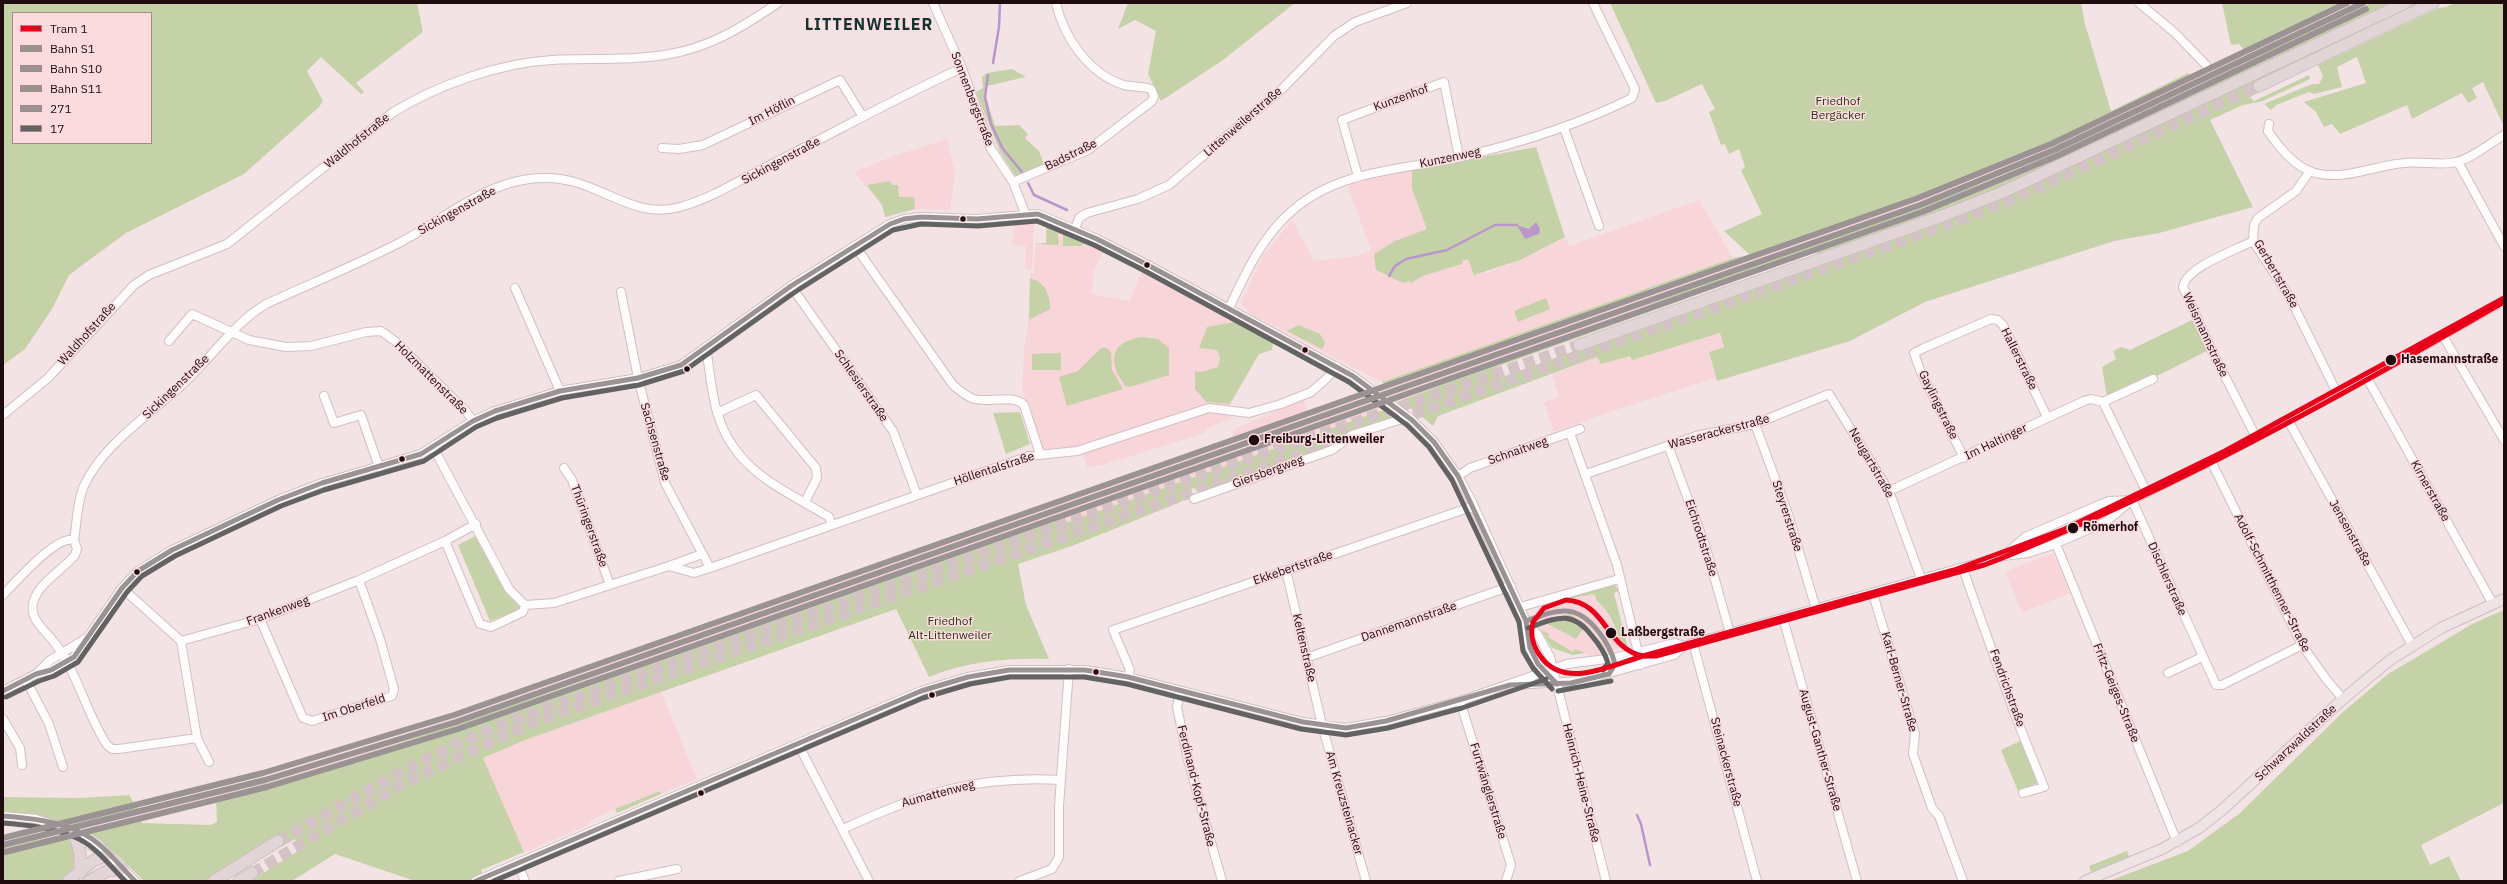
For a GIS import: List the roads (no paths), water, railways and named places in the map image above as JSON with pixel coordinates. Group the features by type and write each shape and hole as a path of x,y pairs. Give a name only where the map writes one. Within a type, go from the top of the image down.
{"highway":[{"path":"1579,345 1942,216 2003,192 2405,3"},
{"path":"2259,86 2433,3"},
{"path":"73,833 80,853 80,873"},
{"path":"214,881 278,841"},
{"path":"68,881 80,873 93,861 107,855"},
{"path":"90,880 103,864 107,855"},
{"path":"90,880 107,871 122,869"},
{"path":"239,881 252,873"}],"main road":[{"name":"Schwarzwaldstraße","path":"2085,881 2177,842 2222,810 2343,699 2390,660 2441,628 2504,599"}],"street":[{"name":"Waldhofstraße","path":"3,415 48,378 134,285 148,275 227,244 392,113 412,101 500,67 551,60 645,57 690,49 731,33 778,3"},
{"name":"Sonnenbergstraße","path":"933,3 962,68 991,149 1013,182 1025,213"},
{"name":"Badstraße","path":"1013,182 1088,150 1143,106 1152,102 1153,90 1111,79 1089,63 1066,30 1056,3"},
{"name":"Littenweilerstraße","path":"1075,229 1079,218 1087,213 1138,199 1169,185 1282,89 1334,36 1355,22 1407,3"},
{"name":"Kunzenweg","path":"1229,308 1252,262 1278,224 1293,209 1313,196 1358,176 1459,157 1521,142 1564,128 1616,106 1635,94 1635,89 1593,3"},
{"path":"2139,3 2175,33 2206,65"},
{"name":"Sickingenstraße","path":"62,654 54,642 36,622 33,600 41,589 75,555 77,549 74,540 84,487 96,465 109,450 187,380 246,316 266,304 400,243 478,198 504,185 527,179 551,177 578,183 638,208 662,211 700,200 730,188 764,168 913,90 962,68"},
{"name":"Im Höflin","path":"662,148 679,149 703,145 830,83 840,80 863,117"},
{"name":"Kunzenhof","path":"1358,176 1342,120 1444,82 1459,157"},
{"path":"2269,124 2268,131 2275,141 2295,162 2310,171 2331,175 2404,163 2446,164 2458,162 2504,135"},
{"path":"1564,128 1599,226"},
{"path":"2458,162 2504,246"},
{"name":"Gerbertstraße","path":"2310,171 2296,191 2258,218 2254,226 2253,241 2289,296 2337,393"},
{"path":"36,674 51,670 67,662 81,649 85,639 122,588 138,571 152,560 271,503 322,483 412,457 433,447 473,422 495,411 560,391 638,378 681,365 791,286 877,231 904,219 921,217 994,218 1025,213 1038,214 1075,229 1229,308 1337,366 1381,395 1408,417 1434,442 1458,476 1474,506 1526,621 1525,631 1536,662 1543,672 1557,684"},
{"name":"Weismannstraße","path":"2253,241 2195,270 2187,278 2184,287 2212,351 2256,437"},
{"path":"854,246 953,385 967,396 976,399 1021,402 1024,405 1040,454"},
{"name":"Schlesierstraße","path":"791,286 893,431 917,495"},
{"path":"515,288 560,391"},
{"name":"Sachsenstraße","path":"621,292 638,378 666,482 710,568"},
{"path":"1510,685 1581,682 1674,655 1684,646 1694,643 1922,581 2003,556 2028,554 2056,544 2106,522 2132,500 2211,461 2367,378 2504,301"},
{"name":"Holzmattenstraße","path":"169,341 192,314 249,340 286,346 311,346 366,332 381,331 395,341 466,411 473,422"},
{"name":"Hallerstraße","path":"1914,353 1991,318 1998,320 2003,325 2047,417"},
{"path":"2443,336 2504,440"},
{"path":"706,348 717,413 729,443 746,464 757,474 829,517 832,525"},
{"name":"Gaylingstraße","path":"1914,353 1920,370 1964,458"},
{"name":"Höllentalstraße","path":"669,566 694,573 1016,460 1040,454 1077,451 1209,408 1249,413 1274,406 1300,398 1310,392 1327,378 1337,366"},
{"name":"Kirnerstraße","path":"2367,378 2493,604"},
{"name":"Im Haltinger","path":"1889,491 1964,458 2047,417 2084,401 2091,399 2102,402 2153,379"},
{"name":"Wasserackerstraße","path":"1586,474 1696,436 1755,424 1829,394"},
{"name":"Neugartstraße","path":"1829,394 1889,491 1922,581"},
{"path":"717,413 756,395 816,468 817,478 805,502"},
{"path":"324,396 334,423 361,415 379,467"},
{"path":"2102,402 2147,493"},
{"name":"Giersbergweg","path":"1194,499 1332,450 1352,435 1408,417"},
{"name":"Jensenstraße","path":"2288,420 2412,646"},
{"name":"Steyrerstraße","path":"1755,424 1788,514 1816,609"},
{"name":"Schnaitweg","path":"1458,476 1470,468 1580,429"},
{"path":"1570,433 1586,474 1612,551 1641,665"},
{"name":"Eichrodtstraße","path":"1668,445 1706,548 1730,633"},
{"path":"433,447 476,524 509,589 524,608"},
{"name":"Adolf-Schmitthenner-Straße","path":"2211,461 2302,645 2326,680 2343,699"},
{"name":"Thüringerstraße","path":"564,468 572,480 610,585"},
{"path":"2003,556 2025,537 2109,501 2132,500"},
{"name":"Dischlerstraße","path":"2132,500 2216,685 2222,685 2302,645"},
{"name":"Ekkebertstraße","path":"1128,677 1130,670 1113,630 1474,506"},
{"name":"Frankenweg","path":"181,640 260,619 359,580 445,541 476,524"},
{"path":"3,595 51,548 62,541 74,540"},
{"path":"445,541 480,624 491,627 524,608 554,603 702,554"},
{"name":"Fritz-Geiges-Straße","path":"2056,544 2177,842"},
{"name":"Fendrichstraße","path":"1964,569 2015,715 2044,787 2023,793"},
{"name":"Keltenstraße","path":"1286,570 1322,725"},
{"path":"1520,607 1619,579"},
{"name":"Im Oberfeld","path":"260,619 303,718 312,721 392,696 394,689 380,639 359,580"},
{"name":"Dannemannstraße","path":"1306,658 1511,586"},
{"path":"122,588 181,640 197,738 209,762"},
{"name":"Karl-Berner-Straße","path":"1873,594 1915,734 1914,754 1932,808 1939,816 1963,881"},
{"name":"August-Ganther-Straße","path":"1783,618 1857,881"},
{"name":"Heinrich-Heine-Straße","path":"1526,621 1538,634 1553,669 1606,881"},
{"path":"3,691 36,674 49,661 85,639"},
{"path":"476,881 948,682 1009,670 1069,669 1098,671 1322,725 1346,728 1366,725 1460,701 1553,669 1675,643 1684,646"},
{"name":"Steinackerstraße","path":"1694,643 1757,881"},
{"path":"62,654 104,741 112,749 197,738"},
{"path":"2168,673 2202,657"},
{"path":"1020,881 1052,869 1060,857 1061,780 1069,669"},
{"path":"26,680 49,724 63,767"},
{"name":"Ferdinand-Kopf-Straße","path":"1180,690 1177,707 1188,760 1222,881"},
{"name":"Furtwänglerstraße","path":"1460,701 1511,865 1506,881"},
{"path":"3,719 20,748 22,765"},
{"name":"Am Kreuzsteinacker","path":"1322,725 1366,881"},
{"path":"798,744 843,828 869,881"},
{"name":"Aumattenweg","path":"843,828 897,804 963,785 1027,778 1061,780"},
{"path":"3,816 36,819 73,833 107,855 135,881"},
{"path":"516,863 523,880"},
{"path":"619,881 677,869"}],"waterway":[{"path":"993,63 999,27 1000,3"},
{"path":"988,75 985,97 991,124 1003,149 1022,172"},
{"path":"1028,183 1034,195 1067,210"},
{"path":"1389,276 1395,266 1406,259 1447,250 1495,225 1517,225"},
{"path":"1637,815 1641,824 1650,865"}],"tunnel":[{"path":"1398,420 1955,222 2038,188 2259,86"},
{"path":"278,841 405,770 454,745 527,715 1233,464 1579,345"},
{"path":"252,873 408,781 534,722 1350,437"}],"tram line":[{"name":"1","path":"1643,656 1954,570 2065,529 2225,451 2504,298"},
{"name":"1","path":"1643,656 1656,656 1984,565 2012,554 2148,494 2251,442 2353,388 2504,302"},
{"name":"1","path":"1566,600 1579,603 1590,609 1621,645 1631,652 1643,656 1603,669 1576,674 1563,672 1551,667 1541,657 1534,645 1532,636 1533,622 1544,608 1566,600"}],"rail line":[{"name":"S11","path":"3,838 263,773 454,715 1918,198 2051,144 2347,3"},
{"name":"S1","path":"3,845 265,780 456,722 1920,205 2054,150 2363,3"},
{"name":"S10","path":"5,852 267,787 458,729 1922,212 2057,156 2366,9"}],"place":[{"name":"Hasemannstraße","path":"2391,360"},
{"name":"Freiburg-Littenweiler","path":"1254,440"},
{"name":"Römerhof","path":"2073,528"},
{"name":"Laßbergstraße","path":"1611,633"}],"district":[{"name":"LITTENWEILER","path":"869,25"}],"park label":[{"name":"Friedhof Bergäcker","path":"1838,109"},
{"name":"Friedhof Alt-Littenweiler","path":"950,629"}]}
